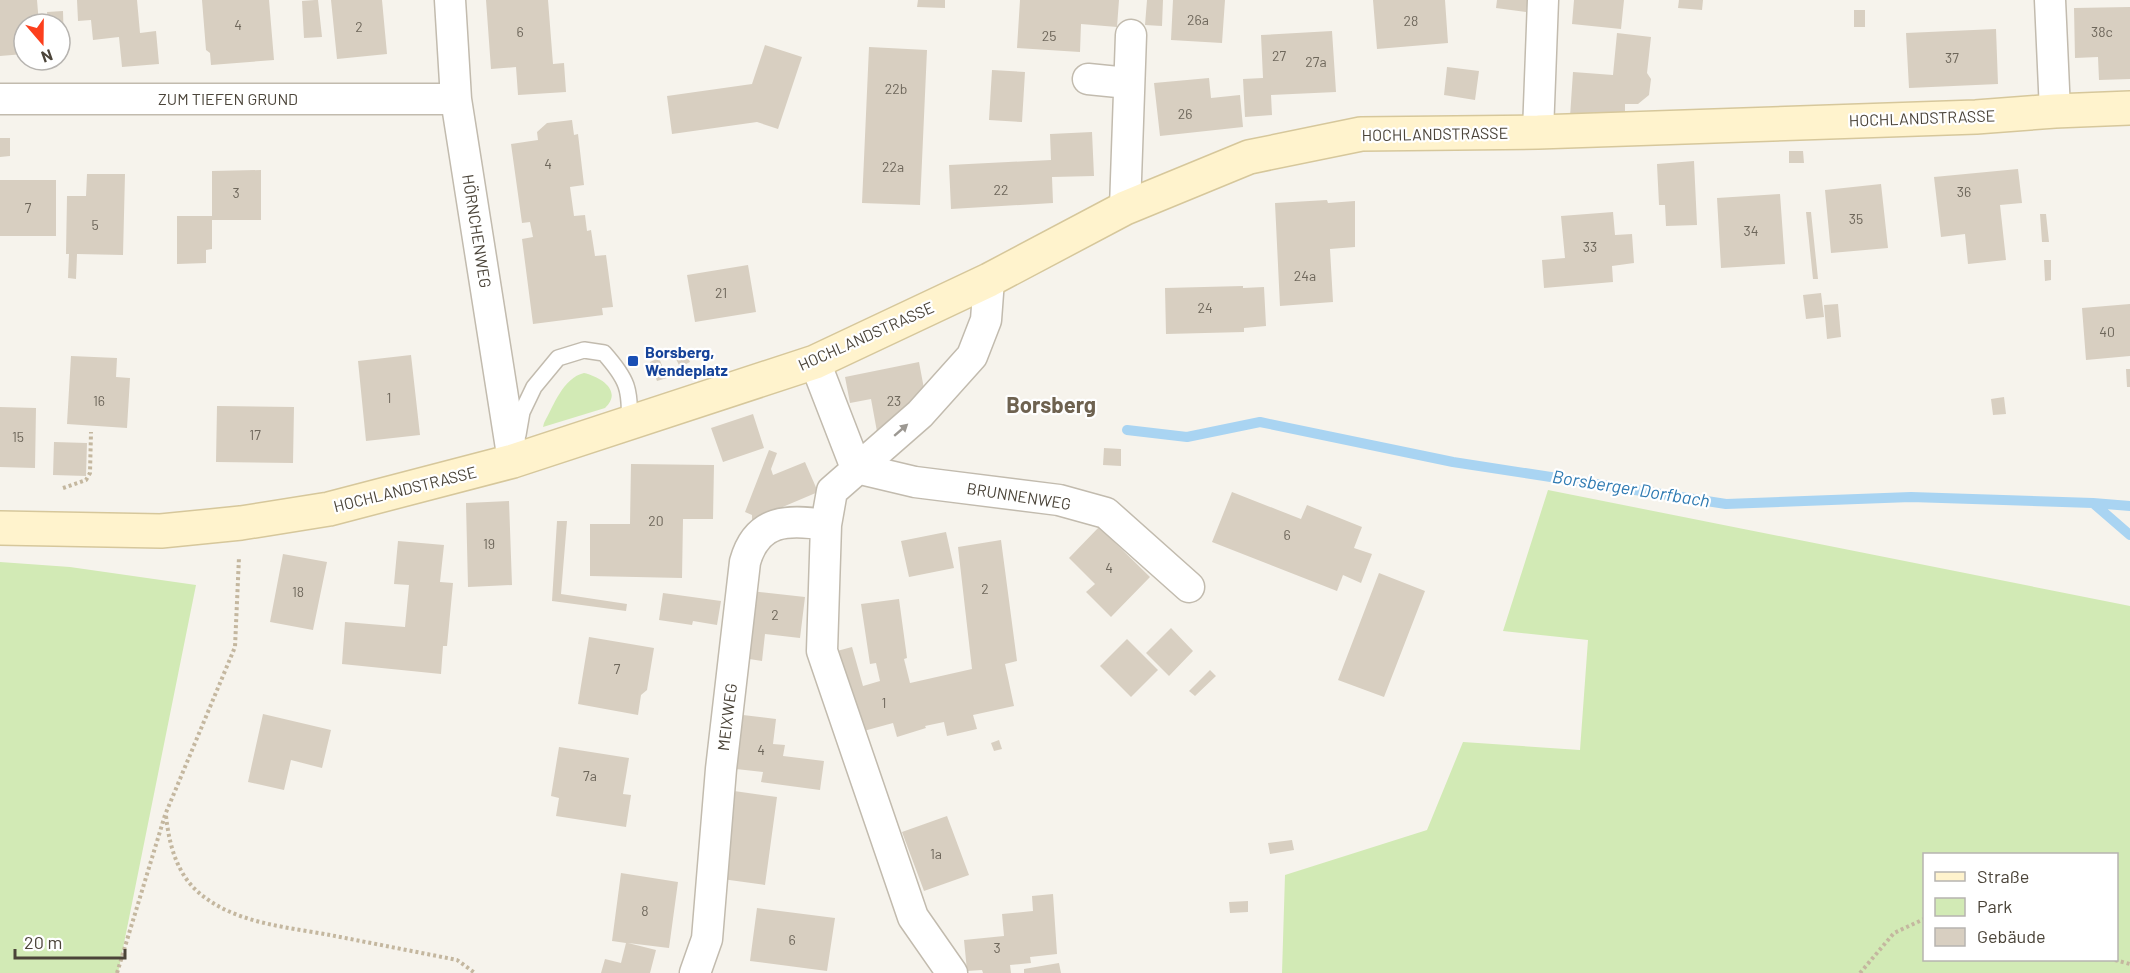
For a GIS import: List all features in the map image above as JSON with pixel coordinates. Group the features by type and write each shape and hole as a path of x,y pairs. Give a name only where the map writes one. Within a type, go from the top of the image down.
{"street":[{"name":"HÖRNCHENWEG","path":"450,0 456,99 513,461"},
{"path":"1538,132 1543,0"},
{"path":"2050,0 2055,111"},
{"path":"1125,208 1131,35"},
{"path":"1088,79 1128,82"},
{"name":"ZUM TIEFEN GRUND","path":"0,99 456,99"},
{"name":"HOCHLANDSTRASSE","path":"0,528 161,531 241,523 329,509 513,461 815,362 989,280 1125,208 1249,157 1361,134 1538,132 1976,117 2130,108"},
{"path":"952,973 913,917 822,651 826,525 832,490 920,414 972,356 986,320 989,280"},
{"path":"815,362 856,468"},
{"name":"BRUNNENWEG","path":"856,468 915,482 1059,500 1106,513 1189,588"},
{"name":"MEIXWEG","path":"695,973 707,939 721,769 748,550 756,537 775,524 790,521 826,525"}],"lane":[{"path":"513,461 522,412 534,387 558,358 584,350 604,353 620,371 630,397 629,424"}],"path":[{"path":"63,488 86,480 90,473 92,432"},
{"path":"117,973 165,814 235,647 241,523"},
{"path":"165,814 176,862 195,890 219,908 254,920 458,960 476,973"},
{"path":"1860,973 1894,933 1923,919"}],"green space":[{"path":"584,373 603,381 608,386 612,396 610,402 605,408 543,427 565,386 570,380"},
{"path":"1548,490 2130,606 2130,973 1282,973 1285,875 1427,830 1463,742 1580,750 1588,640 1503,631"},
{"path":"0,562 70,567 196,585 118,973 0,973"}],"building":[{"path":"0,0 37,0 38,12 12,12 12,55 0,56"},
{"path":"77,0 137,0 140,33 156,31 159,64 122,67 119,37 93,40 91,20 78,21"},
{"path":"202,0 269,0 274,60 211,65 210,53 206,50"},
{"path":"318,0 322,37 304,38 302,1"},
{"path":"331,0 382,0 387,54 337,59"},
{"path":"486,0 548,0 553,64 564,63 566,92 518,95 516,67 491,69"},
{"path":"918,0 945,0 945,8 917,7"},
{"path":"1020,0 1119,0 1117,27 1081,24 1080,52 1017,48"},
{"path":"1147,0 1163,0 1162,26 1145,25"},
{"path":"1173,0 1225,0 1222,43 1171,40"},
{"path":"1373,0 1445,0 1448,43 1377,49"},
{"path":"1497,0 1528,0 1526,12 1496,8"},
{"path":"1574,0 1624,0 1621,29 1572,24"},
{"path":"1679,0 1703,0 1702,10 1678,8"},
{"path":"2130,7 2130,79 2099,80 2098,57 2075,58 2074,8"},
{"path":"1854,10 1865,10 1865,27 1854,27"},
{"path":"1996,29 1998,84 1909,88 1906,33"},
{"path":"1332,31 1336,92 1271,95 1272,115 1245,117 1243,79 1263,78 1261,35"},
{"path":"1617,33 1651,37 1647,73 1651,79 1649,95 1638,104 1625,104 1625,118 1570,117 1573,72 1613,75"},
{"path":"765,45 802,57 778,129 757,122 672,134 667,96 752,84"},
{"path":"869,47 927,50 920,205 862,203"},
{"path":"1447,67 1479,71 1475,100 1444,95"},
{"path":"992,70 1025,72 1022,122 989,120"},
{"path":"1209,78 1211,98 1240,95 1243,127 1160,136 1154,83"},
{"path":"572,120 574,135 578,134 584,185 570,187 574,216 585,215 587,231 591,230 595,256 606,255 613,307 602,308 603,315 533,324 522,239 533,237 530,222 522,223 511,144 538,140 537,132 547,123"},
{"path":"1092,132 1094,176 1052,177 1053,203 951,209 949,165 1051,160 1050,134"},
{"path":"0,138 10,138 10,156 0,157"},
{"path":"1789,151 1803,151 1804,163 1789,163"},
{"path":"1694,161 1697,225 1666,226 1665,205 1659,205 1657,164"},
{"path":"2018,169 2022,203 2000,205 2006,260 1968,264 1965,234 1941,237 1934,177"},
{"path":"261,170 261,220 212,220 212,249 206,250 206,263 177,264 177,216 212,216 212,171"},
{"path":"87,174 125,174 123,255 77,254 76,279 68,278 67,196 86,196"},
{"path":"0,180 56,180 56,236 0,236"},
{"path":"1881,184 1888,248 1831,253 1825,190"},
{"path":"1780,194 1785,264 1721,268 1717,198"},
{"path":"1327,200 1328,203 1355,201 1355,247 1330,249 1333,302 1280,306 1275,203"},
{"path":"1613,212 1615,235 1632,234 1634,263 1612,266 1613,282 1544,288 1542,260 1565,258 1561,216"},
{"path":"1806,212 1811,212 1818,279 1813,279"},
{"path":"2040,214 2046,214 2049,242 2042,242"},
{"path":"2044,260 2051,260 2051,280 2045,281"},
{"path":"748,265 756,312 695,322 687,275"},
{"path":"1243,286 1243,288 1264,287 1266,326 1244,328 1244,332 1166,334 1165,288"},
{"path":"1821,293 1824,317 1806,319 1803,295"},
{"path":"1838,304 1841,337 1827,339 1824,305"},
{"path":"2130,304 2130,356 2086,360 2082,308"},
{"path":"683,348 690,362 680,367 673,353"},
{"path":"411,355 420,435 366,441 358,361"},
{"path":"71,356 117,358 116,377 130,378 127,428 67,424"},
{"path":"659,358 667,378 657,381 650,362"},
{"path":"919,362 925,394 878,437 871,399 850,403 845,377"},
{"path":"2126,369 2130,369 2130,387 2127,387"},
{"path":"2004,397 2006,414 1993,415 1991,399"},
{"path":"217,406 294,407 293,463 216,462"},
{"path":"0,407 36,408 35,468 0,467"},
{"path":"753,414 764,448 723,462 711,428"},
{"path":"54,442 87,443 86,476 53,475"},
{"path":"1104,448 1121,449 1121,466 1103,465"},
{"path":"769,450 777,453 771,469 773,475 805,462 818,492 752,520 752,515 745,512"},
{"path":"631,464 714,465 713,519 683,519 682,578 590,576 590,524 630,524"},
{"path":"1232,492 1301,519 1307,505 1362,527 1354,548 1372,554 1361,583 1343,575 1337,591 1212,542"},
{"path":"509,501 512,585 468,587 466,503"},
{"path":"557,521 567,521 561,594 627,604 626,611 552,601"},
{"path":"1099,527 1150,577 1111,617 1086,592 1095,584 1069,558"},
{"path":"946,532 954,568 909,577 901,541"},
{"path":"1001,540 1017,661 1005,664 1014,706 973,715 977,729 947,736 944,722 925,726 926,728 897,737 893,723 860,732 837,651 852,647 863,686 880,681 876,663 870,664 861,604 899,599 907,658 904,659 910,683 972,669 958,547"},
{"path":"398,541 444,545 440,582 453,583 447,646 443,646 441,674 342,664 345,622 405,627 409,585 394,584"},
{"path":"283,554 327,562 313,630 270,622"},
{"path":"1379,573 1425,591 1384,697 1338,680"},
{"path":"751,591 805,597 800,638 765,634 762,661 743,658"},
{"path":"663,593 721,601 717,625 693,621 692,625 659,620"},
{"path":"1171,628 1193,651 1169,676 1146,653"},
{"path":"589,637 654,648 647,690 641,695 638,715 578,704"},
{"path":"1127,639 1158,670 1131,697 1100,666"},
{"path":"1210,670 1216,676 1195,696 1189,691"},
{"path":"263,714 331,730 322,768 291,760 284,790 248,782"},
{"path":"743,715 776,719 773,744 785,745 783,756 824,761 820,790 761,782 763,772 736,769"},
{"path":"999,740 1002,749 994,751 991,743"},
{"path":"559,747 629,758 623,794 631,795 626,827 556,816 559,798 551,796"},
{"path":"734,791 777,797 765,885 722,879"},
{"path":"947,816 969,875 924,891 902,832"},
{"path":"1292,840 1294,850 1270,854 1268,843"},
{"path":"621,873 678,882 669,948 628,943 656,950 650,973 601,973 605,959 621,963 626,943 612,941"},
{"path":"1053,894 1057,954 1030,957 1031,963 1010,965 1011,973 967,971 964,940 1004,936 1002,914 1033,911 1032,896"},
{"path":"1248,901 1248,912 1230,913 1229,902"},
{"path":"757,908 835,918 827,971 750,961"},
{"path":"1059,963 1061,973 1024,973 1024,969"}],"waterway":[{"name":"Borsberger Dorfbach","path":"1127,430 1187,437 1260,422 1453,462 1726,504 1911,497 2093,503 2130,535"},
{"path":"2093,503 2130,506"}],"place":[{"name":"Borsberg, Wendeplatz","path":"633,361"}],"district":[{"name":"Borsberg","path":"1051,405"}]}
